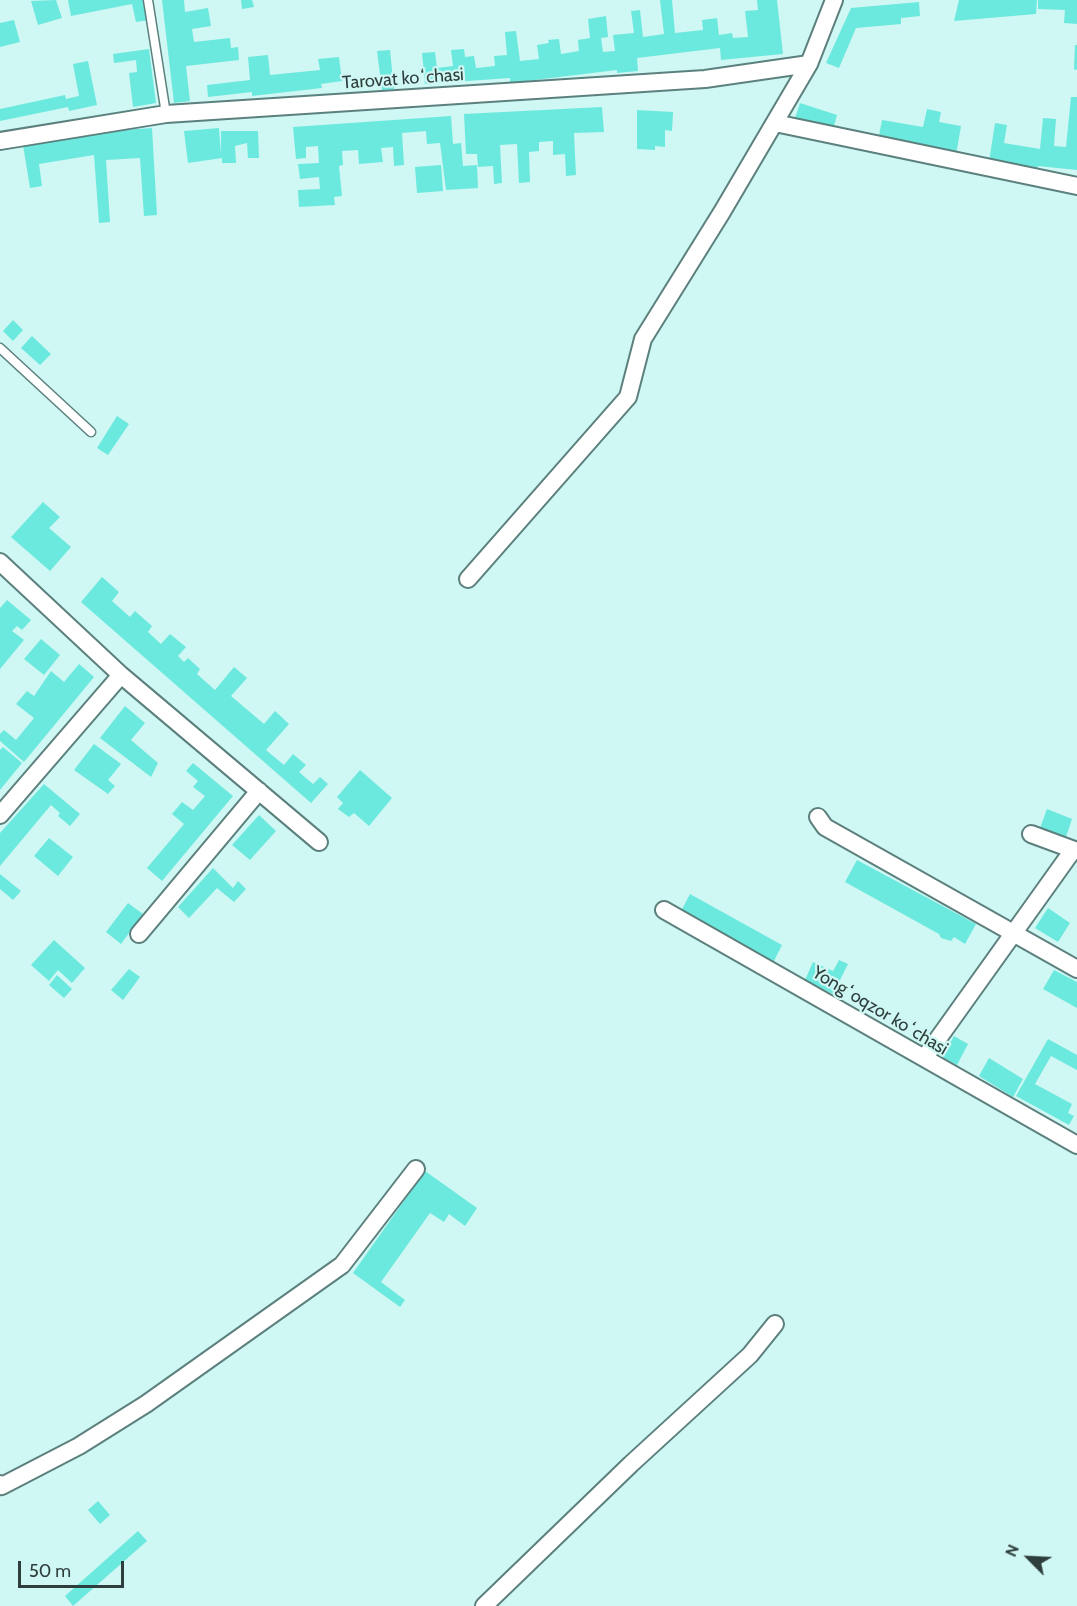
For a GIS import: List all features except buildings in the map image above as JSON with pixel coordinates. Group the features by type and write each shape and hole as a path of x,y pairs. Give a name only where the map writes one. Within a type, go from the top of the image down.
{"street":[{"path":"468,579 628,397 643,339 809,64 834,0"},
{"name":"Tarovat koʻchasi","path":"0,141 166,114 705,80 809,64"},
{"path":"775,123 1077,186"},
{"path":"0,562 121,675 319,842"},
{"path":"0,815 121,675"},
{"path":"139,934 259,791"},
{"path":"818,817 825,827 1077,969"},
{"path":"925,1057 1075,851 1031,834"},
{"name":"Yongʻoqzor koʻchasi","path":"664,910 925,1057 939,1069 1077,1145"},
{"path":"1,1486 79,1446 146,1404 342,1265 416,1170"},
{"path":"484,1606 631,1464 750,1355 775,1324"}],"lane":[{"path":"148,0 166,114"},
{"path":"0,348 91,432"}]}
